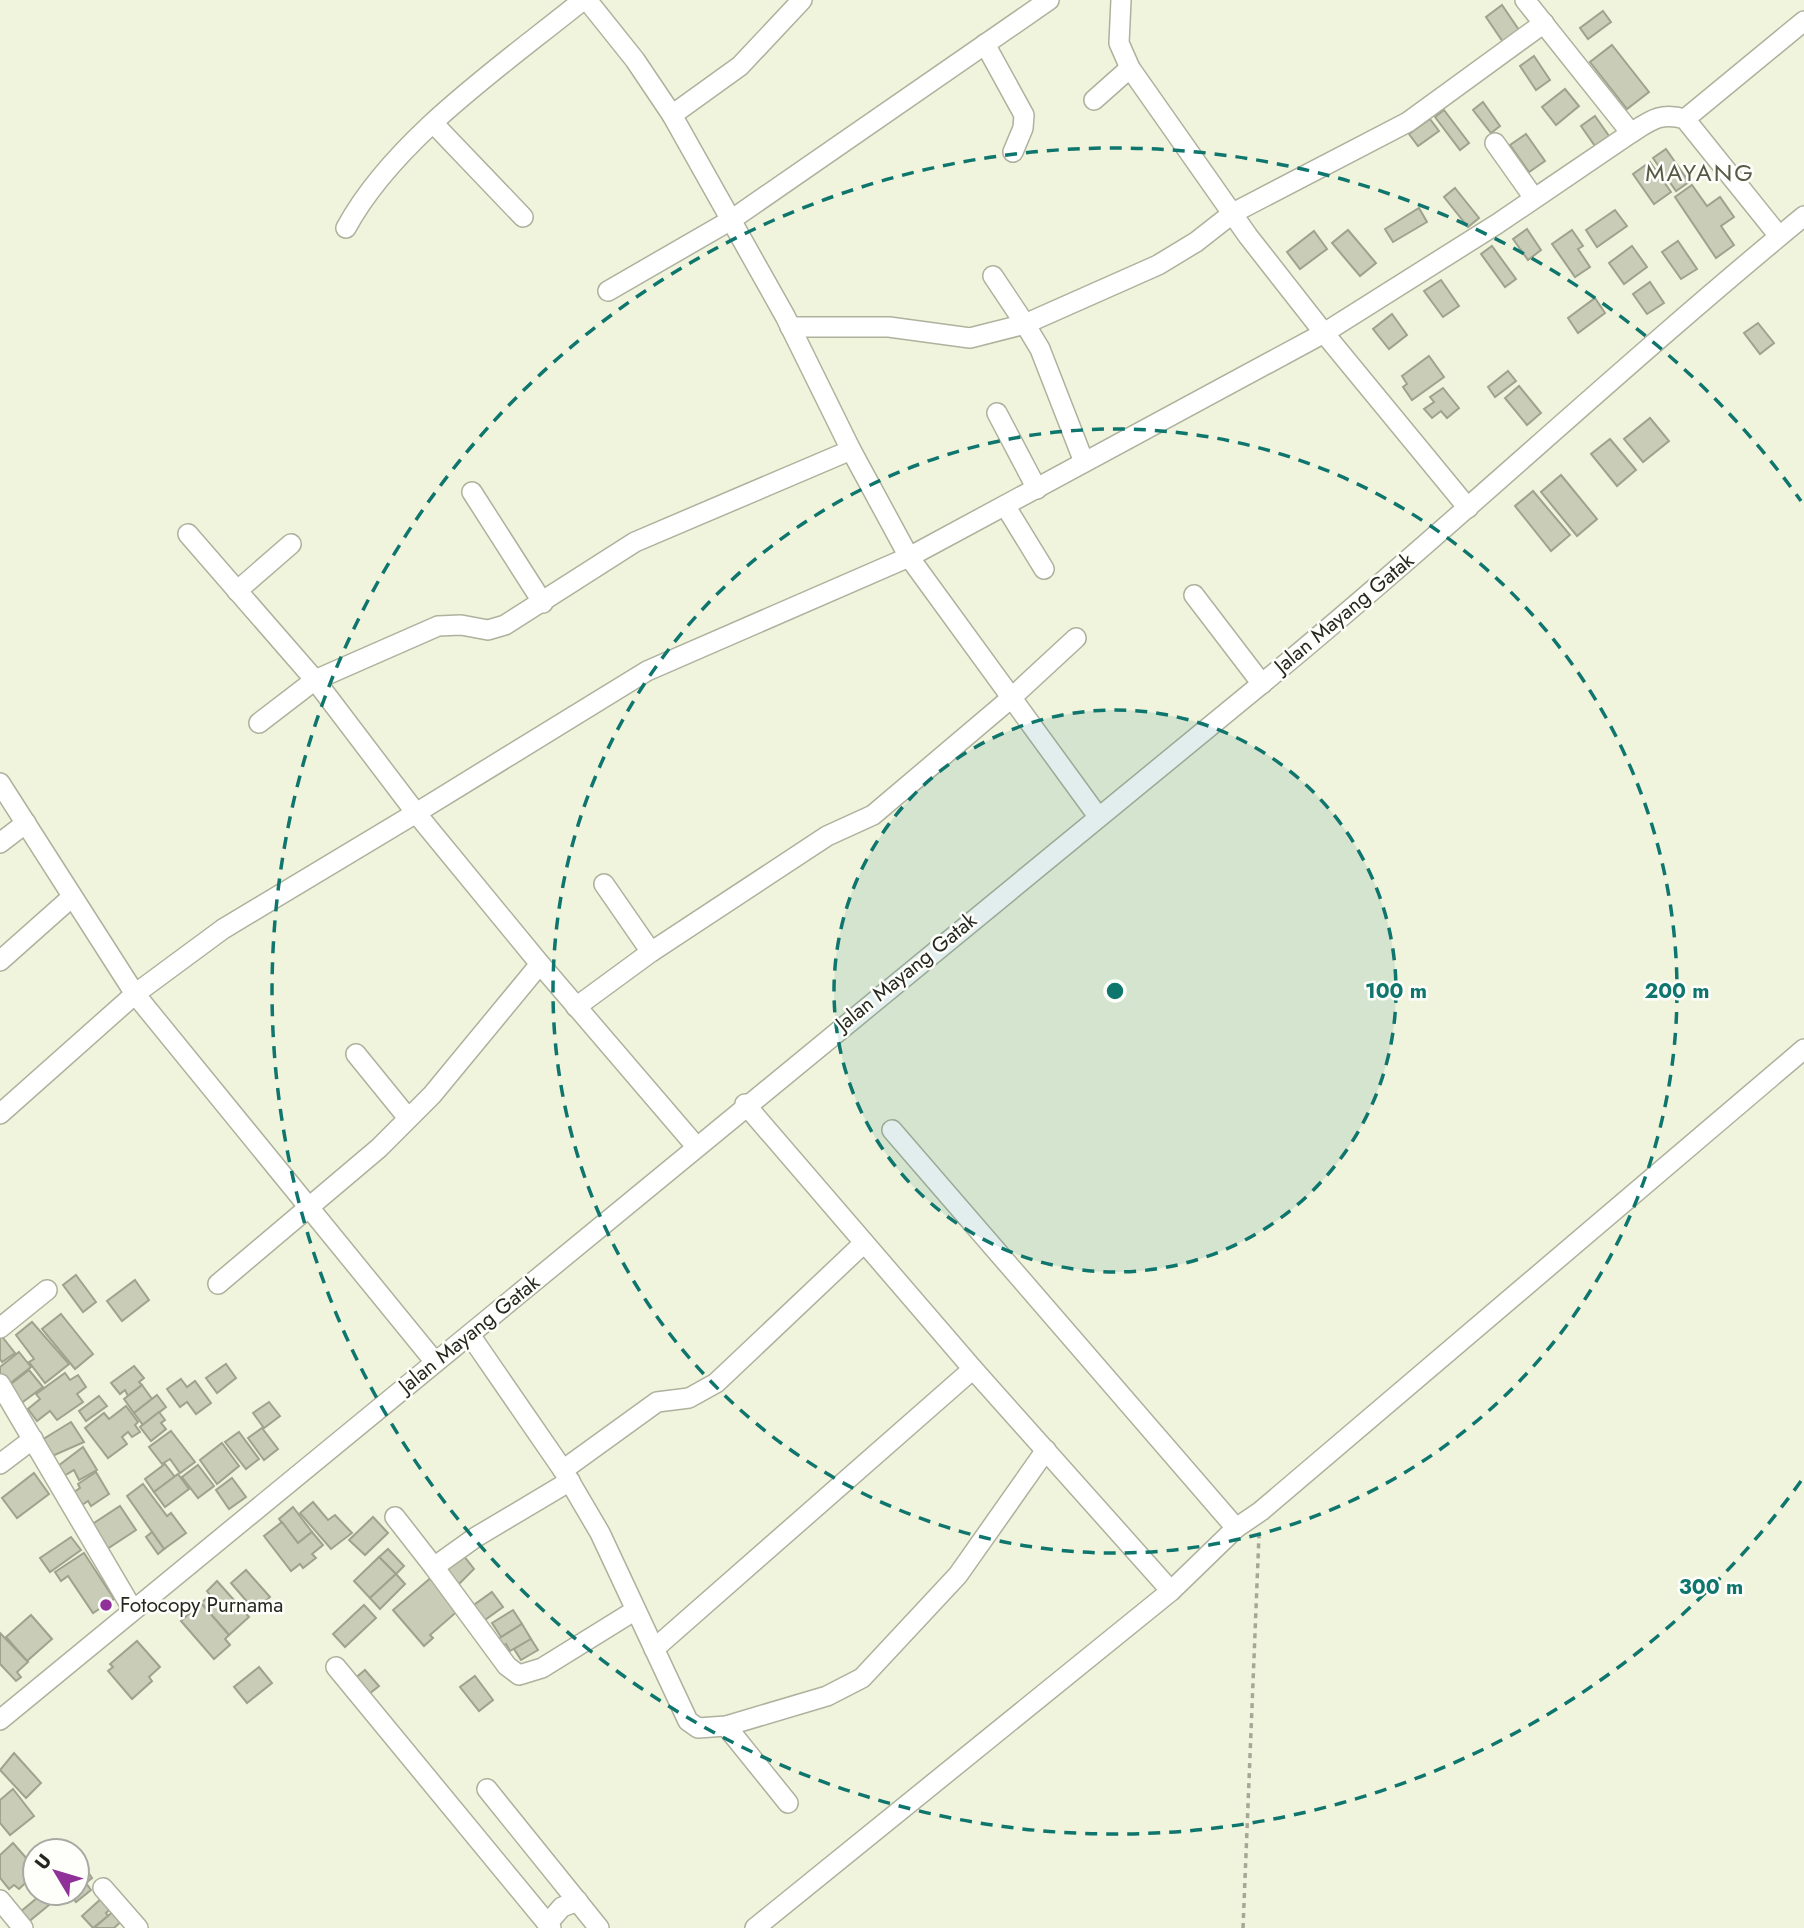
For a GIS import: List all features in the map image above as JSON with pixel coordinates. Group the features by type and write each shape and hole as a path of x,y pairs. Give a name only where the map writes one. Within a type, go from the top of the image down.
{"street":[{"path":"346,228 376,180 434,124 585,0 635,60 672,115 788,322 851,450 909,557 1097,816"},
{"path":"672,115 740,66 802,0"},
{"path":"608,290 731,220 1049,0"},
{"path":"1121,0 1119,43 1130,68 1233,213 1324,332 1468,508"},
{"path":"1525,0 1631,133"},
{"path":"1685,119 1804,21"},
{"path":"788,322 889,327 970,338 1025,324 1167,260 1233,213 1408,122 1544,23"},
{"path":"985,44 1024,116 1023,128 1013,152"},
{"path":"1094,100 1130,68"},
{"path":"0,1114 135,994 223,929 647,671 909,557 1006,507 1324,332 1657,116 1669,114 1685,119 1779,236"},
{"path":"434,124 523,217"},
{"path":"1495,143 1534,198"},
{"name":"Jalan Mayang Gatak","path":"0,1720 470,1335 695,1145 1262,684 1804,216"},
{"path":"993,276 1040,349 1084,462"},
{"path":"997,413 1037,489"},
{"path":"259,723 315,680 438,626 461,625 488,630 505,625 543,603 635,541 851,450"},
{"path":"472,492 543,603"},
{"path":"1006,507 1044,569"},
{"path":"188,534 315,680 416,813 576,1007 695,1145"},
{"path":"237,591 290,544"},
{"path":"1194,595 1262,684"},
{"path":"576,1007 651,952 827,836 873,815 1010,699 1076,638"},
{"path":"0,783 135,994 435,1362"},
{"path":"0,843 26,823"},
{"path":"604,884 651,952"},
{"path":"0,961 72,897"},
{"path":"218,1284 309,1207 432,1096 540,964"},
{"path":"754,1928 1171,1591 1236,1528 1261,1511 1804,1049"},
{"path":"356,1054 408,1118"},
{"path":"746,1104 863,1243 1171,1591"},
{"path":"892,1130 1236,1528"},
{"path":"434,1567 566,1476 657,1402 689,1398 709,1388 863,1243"},
{"path":"0,1328 47,1290"},
{"path":"470,1335 566,1476 600,1533 634,1611 691,1724 698,1728 726,1726 827,1696 862,1678 958,1575 1046,1450"},
{"path":"654,1649 973,1369"},
{"path":"0,1384 133,1610"},
{"path":"0,1464 33,1439"},
{"path":"394,1517 507,1666 519,1675 541,1668 634,1611"},
{"path":"336,1667 549,1926 562,1908 578,1901"},
{"path":"726,1726 788,1803"},
{"path":"487,1789 599,1928"},
{"path":"103,1888 138,1928"},
{"path":"0,1900 23,1928"}],"path":[{"path":"1243,1928 1261,1511"}],"building":[{"path":"1502,5 1519,30 1503,42 1486,17"},
{"path":"1603,11 1611,22 1588,39 1580,28"},
{"path":"1612,45 1649,92 1627,109 1590,62"},
{"path":"1534,56 1550,80 1536,90 1520,66"},
{"path":"1565,89 1579,106 1556,125 1542,107"},
{"path":"1483,102 1500,126 1491,133 1473,110"},
{"path":"1444,110 1469,143 1460,150 1435,117"},
{"path":"1595,116 1609,136 1595,146 1581,126"},
{"path":"1430,119 1439,131 1418,146 1409,134"},
{"path":"1526,134 1545,161 1529,172 1510,145"},
{"path":"1666,149 1689,182 1676,191 1653,158"},
{"path":"1650,162 1671,192 1654,204 1633,174"},
{"path":"1692,185 1707,206 1720,197 1734,217 1721,226 1734,245 1716,258 1675,197"},
{"path":"1455,188 1479,218 1468,227 1444,197"},
{"path":"1419,208 1427,222 1393,242 1385,229"},
{"path":"1615,210 1627,226 1597,247 1586,230"},
{"path":"1527,229 1541,250 1528,260 1513,239"},
{"path":"1348,230 1376,263 1360,276 1332,243"},
{"path":"1572,230 1583,246 1578,249 1590,267 1575,277 1552,244"},
{"path":"1314,231 1327,249 1300,269 1287,252"},
{"path":"1678,241 1697,269 1681,279 1662,252"},
{"path":"1492,246 1516,279 1505,287 1481,254"},
{"path":"1632,246 1647,267 1624,284 1609,263"},
{"path":"1441,280 1459,306 1443,317 1424,291"},
{"path":"1650,282 1664,303 1647,314 1633,294"},
{"path":"1595,298 1605,313 1578,333 1568,318"},
{"path":"1392,314 1407,335 1389,349 1373,329"},
{"path":"1758,323 1774,343 1760,354 1744,333"},
{"path":"1429,356 1444,377 1412,400 1403,387 1407,384 1402,376"},
{"path":"1508,371 1516,381 1495,397 1488,387"},
{"path":"1519,386 1541,413 1527,425 1505,398"},
{"path":"1443,388 1459,408 1447,418 1441,411 1432,418 1424,409 1434,402 1430,397"},
{"path":"1650,418 1669,441 1643,462 1624,439"},
{"path":"1610,439 1636,470 1617,486 1591,454"},
{"path":"1561,475 1597,519 1577,536 1541,492"},
{"path":"1533,491 1570,535 1551,551 1515,506"},
{"path":"76,1275 96,1302 83,1312 63,1285"},
{"path":"135,1280 149,1300 122,1321 107,1301"},
{"path":"61,1314 93,1354 75,1369 42,1329"},
{"path":"32,1322 69,1364 45,1383 29,1362 34,1359 16,1335"},
{"path":"0,1334 15,1353 2,1362 0,1359"},
{"path":"19,1352 31,1367 8,1385 0,1374 0,1367"},
{"path":"226,1364 236,1378 217,1393 206,1378"},
{"path":"134,1366 144,1378 139,1382 142,1385 128,1396 125,1390 120,1394 111,1383"},
{"path":"29,1370 43,1387 20,1404 7,1387"},
{"path":"65,1373 70,1380 78,1375 86,1387 77,1394 83,1402 57,1420 50,1411 37,1421 28,1409 40,1399 36,1394"},
{"path":"181,1379 187,1387 195,1381 211,1403 196,1414 187,1402 180,1407 167,1389"},
{"path":"142,1385 152,1399 134,1413 124,1399"},
{"path":"157,1395 166,1407 143,1425 134,1413"},
{"path":"99,1396 107,1406 86,1421 79,1411"},
{"path":"269,1402 280,1416 264,1428 253,1413"},
{"path":"126,1406 138,1422 135,1425 140,1432 132,1437 128,1432 122,1437 127,1444 108,1458 85,1428 104,1413 109,1419"},
{"path":"159,1412 165,1420 161,1423 166,1429 151,1441 140,1427"},
{"path":"71,1422 84,1442 50,1457 40,1441"},
{"path":"262,1428 278,1449 264,1460 248,1438"},
{"path":"171,1431 195,1462 180,1473 170,1459 162,1464 149,1447"},
{"path":"239,1432 259,1459 246,1469 225,1442"},
{"path":"222,1443 239,1466 217,1484 200,1460"},
{"path":"83,1447 97,1470 79,1480 74,1470 64,1476 58,1466"},
{"path":"165,1464 175,1477 154,1492 145,1479"},
{"path":"198,1465 214,1486 198,1498 182,1477"},
{"path":"96,1472 109,1494 91,1506 88,1501 82,1505 74,1492 80,1488 78,1484"},
{"path":"34,1473 49,1494 17,1518 2,1498"},
{"path":"178,1474 189,1489 165,1507 154,1492"},
{"path":"232,1478 246,1497 229,1509 216,1490"},
{"path":"143,1484 167,1516 171,1513 186,1533 164,1549 127,1496"},
{"path":"313,1502 328,1520 335,1515 352,1533 331,1549 300,1513"},
{"path":"120,1506 136,1530 107,1549 91,1525"},
{"path":"293,1507 312,1532 298,1543 279,1519"},
{"path":"373,1517 388,1533 365,1555 349,1540"},
{"path":"282,1522 298,1543 312,1532 323,1545 312,1554 316,1558 303,1568 300,1564 291,1571 264,1536"},
{"path":"152,1532 164,1549 158,1554 146,1537"},
{"path":"71,1537 81,1550 50,1572 40,1558"},
{"path":"388,1549 404,1566 396,1574 379,1557"},
{"path":"460,1551 474,1569 457,1586 443,1569"},
{"path":"84,1553 114,1599 93,1613 68,1576 61,1581 55,1572"},
{"path":"379,1557 396,1574 370,1598 354,1581"},
{"path":"246,1570 270,1597 255,1611 231,1583"},
{"path":"396,1574 405,1584 380,1609 370,1598"},
{"path":"433,1576 461,1608 430,1635 433,1638 424,1646 393,1610"},
{"path":"217,1581 249,1617 229,1635 201,1603 210,1595 207,1591"},
{"path":"492,1592 503,1607 482,1622 471,1607"},
{"path":"201,1603 229,1635 225,1639 230,1645 214,1659 181,1621"},
{"path":"364,1605 376,1618 345,1647 333,1634"},
{"path":"513,1610 522,1624 501,1637 492,1623"},
{"path":"31,1615 52,1639 27,1661 6,1637"},
{"path":"522,1624 531,1639 510,1651 506,1644 500,1648 495,1641"},
{"path":"0,1633 28,1662 17,1672 21,1677 16,1681 0,1664"},
{"path":"531,1639 538,1650 521,1660 514,1649"},
{"path":"137,1641 160,1667 149,1677 152,1681 132,1699 108,1671 113,1667 110,1664"},
{"path":"259,1667 272,1683 247,1703 234,1687"},
{"path":"365,1670 379,1686 365,1697 352,1681"},
{"path":"475,1676 493,1700 479,1711 460,1687"},
{"path":"14,1753 41,1783 26,1798 0,1770"},
{"path":"13,1789 34,1816 10,1835 0,1823 0,1800"},
{"path":"13,1843 21,1852 19,1889 14,1885 9,1889 0,1878 0,1855"},
{"path":"103,1897 112,1907 106,1913 108,1916 93,1928 82,1916"},
{"path":"26,1907 47,1907 27,1923 19,1913"},
{"path":"116,1909 124,1919 114,1928 94,1928"}],"place":[{"name":"Fotocopy Purnama","path":"106,1605"}],"district":[{"name":"MAYANG","path":"1700,173"}]}
